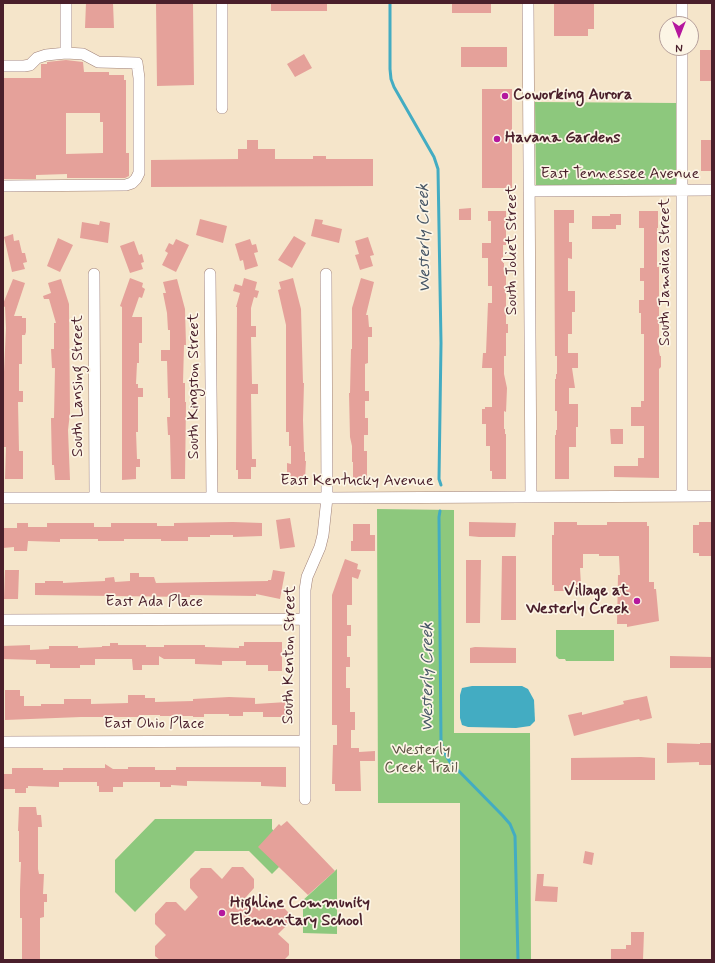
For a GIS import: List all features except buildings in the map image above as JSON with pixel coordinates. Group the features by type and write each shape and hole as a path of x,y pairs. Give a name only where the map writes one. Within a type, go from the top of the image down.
{"street":[{"path":"66,3 66,53"},
{"path":"222,3 222,108"},
{"name":"South Joliet Street","path":"528,3 531,497"},
{"path":"682,3 682,16"},
{"path":"3,66 30,65 37,58 46,54 83,54 98,62 137,63 139,78 139,173 132,183 126,185 3,186"},
{"name":"South Jamaica Street","path":"682,56 682,496"},
{"name":"East Tennessee Avenue","path":"529,191 712,190"},
{"name":"South Lansing Street","path":"94,274 95,497"},
{"name":"South Kingston Street","path":"210,274 212,498"},
{"name":"South Kenton Street","path":"305,799 305,590 307,577 320,547 323,535 327,498 326,274"},
{"name":"East Kentucky Avenue","path":"3,498 712,496"},
{"name":"East Ada Place","path":"3,620 304,619"},
{"name":"East Ohio Place","path":"3,742 305,741"}],"green space":[{"path":"535,102 677,103 677,186 536,187"},
{"name":"Westerly Creek Trail","path":"377,509 454,510 454,733 530,733 531,960 460,960 460,803 378,803"},
{"path":"556,630 614,630 614,661 566,661 565,659 559,659 556,656"},
{"path":"155,819 272,819 272,829 294,852 272,874 249,851 195,851 135,912 115,892 115,860"},
{"path":"337,869 337,934 303,933 303,906 301,902"}],"water":[{"path":"472,686 522,686 528,689 534,700 535,721 530,726 516,728 468,727 462,725 460,718 460,695 462,688"}],"waterway":[{"name":"Westerly Creek","path":"390,3 391,79 394,87 434,157 438,169 441,343 439,479 441,485"},
{"name":"Westerly Creek","path":"440,511 441,742 444,752 450,762 503,816 510,824 515,836 518,960"}],"place":[{"name":"Coworking Aurora","path":"505,96"},
{"name":"Havana Gardens","path":"497,139"},
{"name":"Village at Westerly Creek","path":"637,601"},
{"name":"Highline Community Elementary School","path":"222,913"}]}
